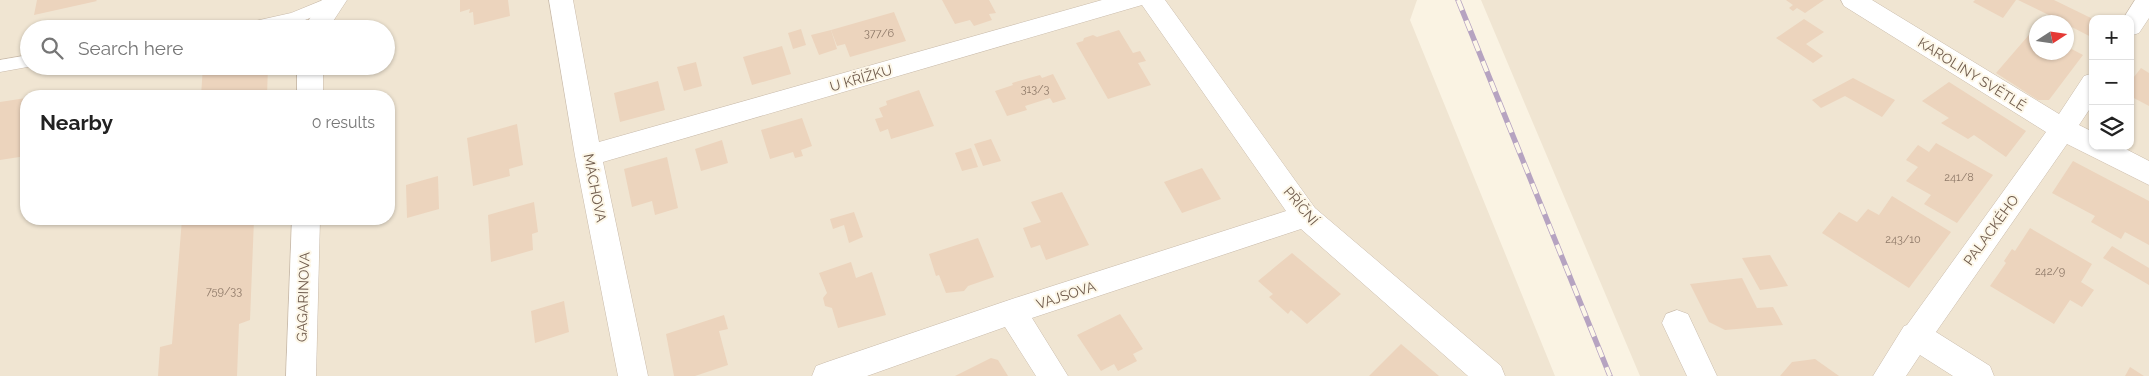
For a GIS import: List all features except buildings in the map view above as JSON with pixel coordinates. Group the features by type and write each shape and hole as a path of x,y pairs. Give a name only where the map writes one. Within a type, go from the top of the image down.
{"street":[{"name":"MÁCHOVA","path":"561,0 588,156 633,376"},
{"name":"U KŘÍŽKU","path":"588,156 1133,0"},
{"name":"PŘÍČNÍ","path":"1152,0 1305,216 1490,376"},
{"name":"KAROLINY SVĚTLÉ","path":"1853,0 2089,143"},
{"path":"2134,20 2148,0"},
{"path":"322,20 337,1"},
{"path":"310,75 310,90"},
{"name":"PALACKÉHO","path":"1888,376 2089,90"},
{"name":"KAROLINY SVĚTLÉ","path":"2102,150 2149,174"},
{"name":"VAJSOVA","path":"827,376 1012,312 1305,216"},
{"name":"GAGARINOVA","path":"301,376 306,225"},
{"path":"1012,312 1053,376"},
{"path":"1678,323 1702,376"},
{"path":"1915,335 1980,376"}],"lane":[{"path":"285,20 337,1"},
{"path":"0,66 20,63"}],"shaded area":[{"path":"0,0 1417,0 1410,20 1555,376 0,376"},
{"path":"1481,0 2149,0 2149,376 1640,376"}],"railway":[{"path":"1458,0 1610,376"}]}
